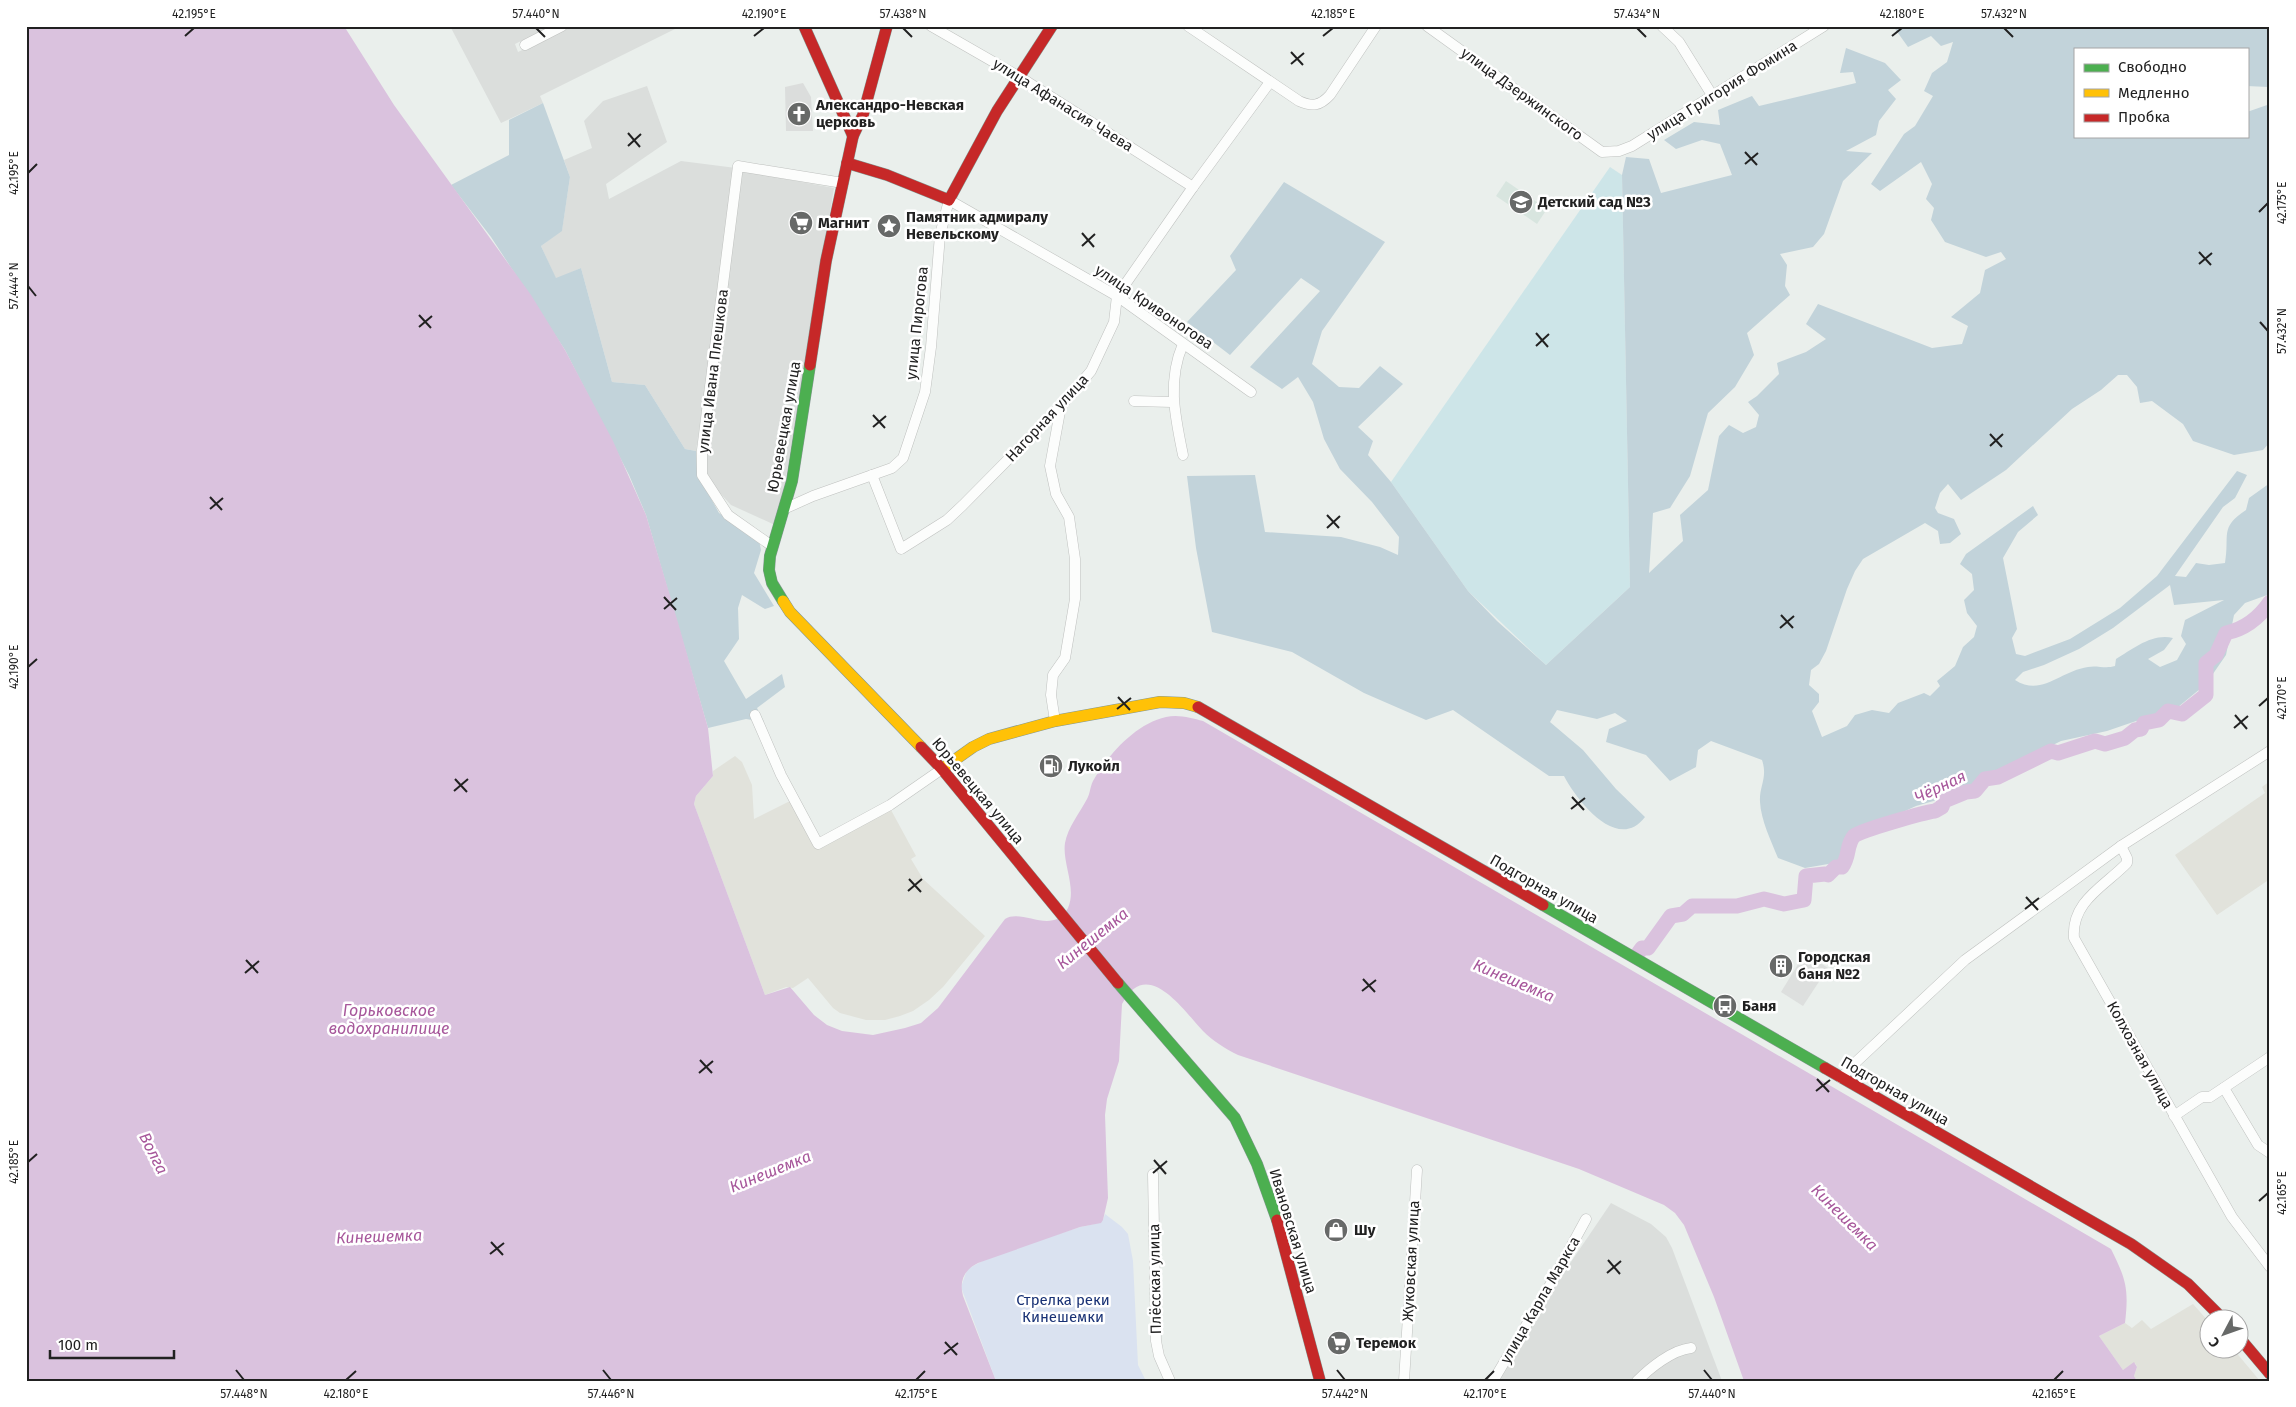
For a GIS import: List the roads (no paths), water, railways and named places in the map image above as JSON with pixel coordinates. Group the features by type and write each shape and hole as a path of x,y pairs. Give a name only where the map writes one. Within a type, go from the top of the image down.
{"street":[{"path":"524,45 562,26"},
{"path":"804,26 853,136"},
{"name":"Юрьевецкая улица","path":"887,26 863,115 853,136 826,262 792,481 772,546 769,570 772,583 790,612 942,769 1139,1009"},
{"name":"улица Афанасия Чаева","path":"931,26 1018,76 1193,187"},
{"name":"улица Пирогова","path":"784,510 813,496 892,468 903,458 925,392 931,347 940,235 949,200 968,159 1018,76 1052,26"},
{"path":"1188,26 1299,101 1316,106 1324,102 1330,95 1376,26"},
{"name":"улица Дзержинского","path":"1427,26 1602,152 1619,151"},
{"path":"1662,26 1679,42 1712,96"},
{"name":"улица Григория Фомина","path":"1619,151 1632,146 1818,28"},
{"name":"Нагорная улица","path":"872,475 901,549 947,520 1062,405 1091,371 1114,322 1117,296 1193,187 1270,82"},
{"name":"улица Кривоногова","path":"847,163 887,175 949,200 1117,296 1251,392"},
{"name":"улица Ивана Плешкова","path":"772,546 728,515 702,475 702,450 738,166 843,183"},
{"path":"1183,344 1178,356 1172,402 1183,455"},
{"path":"1134,402 1172,402"},
{"path":"1055,721 1051,696 1053,675 1065,658 1076,599 1075,559 1069,517 1056,494 1050,466 1062,405"},
{"name":"Подгорная улица","path":"755,715 781,775 818,844 890,805 973,747 989,739 1055,721 1160,702 1184,702 1203,709 2131,1244 2188,1284 2214,1310"},
{"path":"1841,1078 1965,960 2121,846 2270,751"},
{"name":"Колхозная улица","path":"2121,846 2127,858 2127,863 2090,895 2079,910 2074,938 2232,1217 2270,1267"},
{"name":"Ивановская улица","path":"1139,1009 1235,1118 1248,1142 1284,1242 1320,1381"},
{"path":"2174,1116 2202,1097 2210,1097 2270,1057"},
{"path":"2224,1088 2258,1146 2270,1153"},
{"name":"Жуковская улица","path":"1404,1381 1417,1170"},
{"name":"Плёсская улица","path":"1152,1174 1156,1341 1159,1356 1170,1381"},
{"name":"улица Карла Маркса","path":"1493,1381 1549,1287 1586,1219"},
{"path":"1637,1381 1659,1363 1686,1348 1691,1348"},
{"path":"2248,1348 2270,1374"}],"water":[{"name":"Горьковское водохранилище","path":"26,26 344,26 394,105 531,295 565,350 613,441 646,515 708,728 713,776 696,796 694,804 765,995 790,987 814,1015 827,1025 842,1031 873,1035 921,1023 938,1008 1005,919 1020,917 1046,921 1054,920 1062,916 1068,908 1071,892 1065,859 1066,837 1088,797 1093,781 1115,751 1133,733 1166,717 1185,717 1203,721 2111,1249 2120,1268 2125,1285 2127,1301 2125,1323 2099,1336 2123,1370 2134,1362 2137,1367 2134,1376 2137,1381 1744,1381 1714,1297 1684,1225 1675,1213 1664,1205 1579,1169 1238,1055 1207,1035 1186,1011 1165,992 1154,986 1143,985 1132,990 1122,1004 1119,1061 1107,1099 1105,1115 1108,1198 1103,1220 1101,1223 1080,1227 978,1263 969,1269 962,1281 963,1296 996,1381 26,1381"}],"waterway":[{"name":"Чёрная","path":"1639,952 1642,948 1648,948 1671,916 1683,914 1692,906 1737,906 1764,899 1784,904 1804,900 1806,876 1828,875 1836,867 1842,867 1852,839 1858,834 1935,811 1942,807 1944,801 1966,792 1975,791 1985,779 1998,777 2051,751 2058,753 2095,741 2105,744 2125,738 2135,730 2141,729 2144,723 2159,720 2168,711 2182,714 2206,695 2206,663 2216,655 2226,633 2239,629 2251,622 2270,602"}],"place":[{"name":"Александро-Невская церковь","path":"799,114"},
{"name":"Детский сад №3","path":"1521,202"},
{"name":"Магнит","path":"801,223"},
{"name":"Памятник адмиралу Невельскому","path":"889,226"},
{"name":"Лукойл","path":"1051,766"},
{"name":"Городская баня №2","path":"1781,966"},
{"name":"Баня","path":"1725,1006"},
{"name":"Шу","path":"1336,1230"},
{"name":"Теремок","path":"1339,1343"}],"water label":[{"name":"Кинешемка","path":"1092,938"},
{"name":"Кинешемка","path":"1514,980"},
{"name":"Волга","path":"154,1153"},
{"name":"Кинешемка","path":"770,1171"},
{"name":"Кинешемка","path":"1845,1217"},
{"name":"Кинешемка","path":"379,1236"}],"park label":[{"name":"Стрелка реки Кинешемки","path":"1063,1308"}]}
